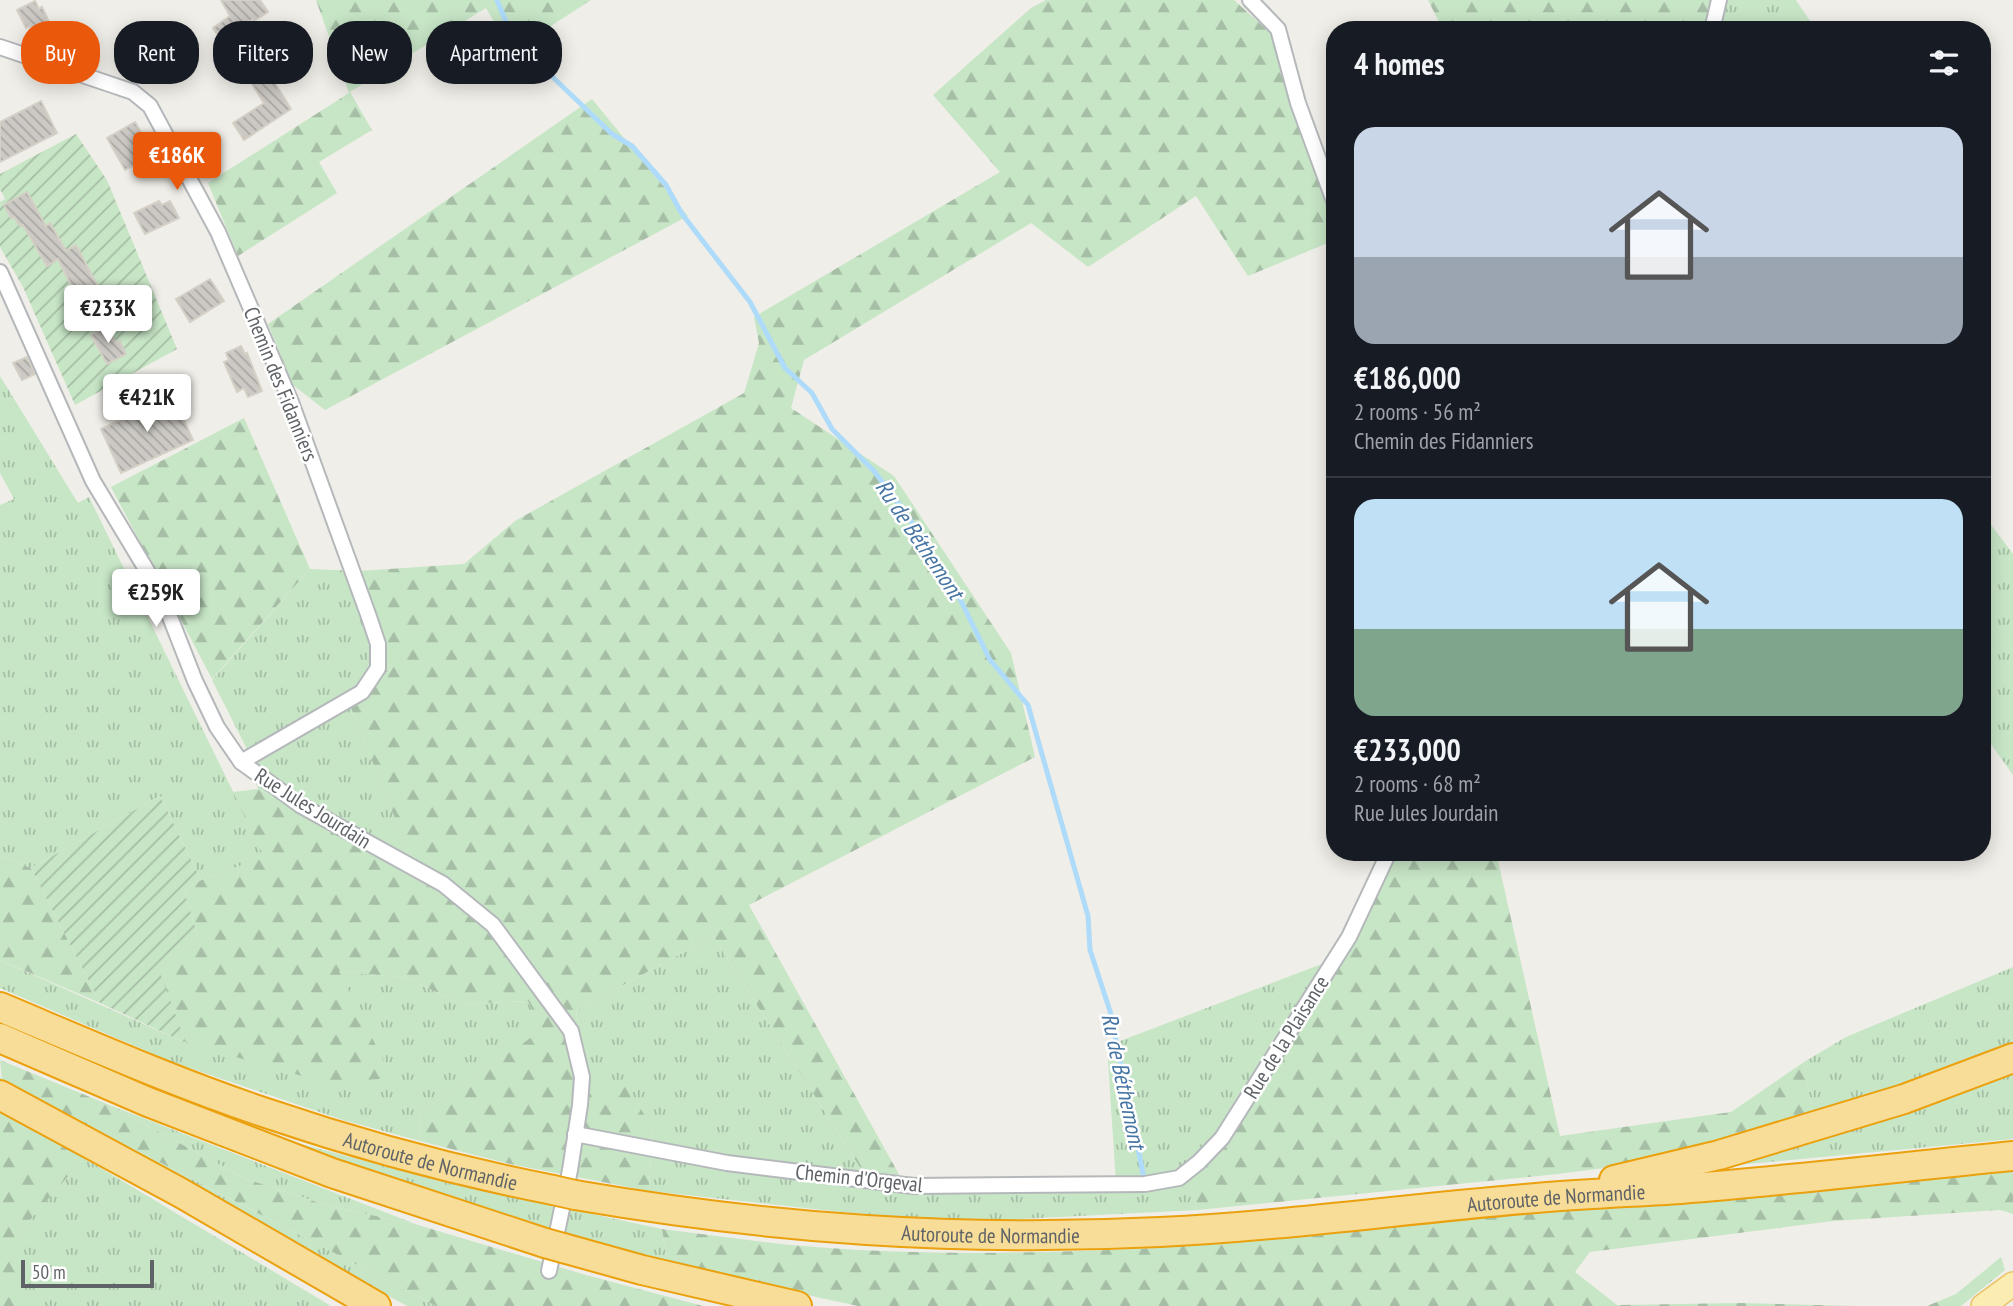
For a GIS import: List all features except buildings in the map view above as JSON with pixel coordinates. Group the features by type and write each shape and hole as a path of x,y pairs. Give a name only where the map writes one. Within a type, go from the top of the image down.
{"highway":[{"name":"Autoroute de Normandie","path":"0,1007 151,1070 264,1113 428,1162 564,1193 749,1221 831,1229 986,1236 1160,1232 1535,1198 1681,1189 2013,1156"},
{"name":"Autoroute de Normandie","path":"0,1038 148,1102 552,1254 642,1270 797,1306"},
{"path":"1535,1198 1719,1155 1904,1099 2013,1058"},
{"path":"0,1095 181,1193 376,1306"}],"main road":[{"path":"1983,1306 2013,1284"}],"street":[{"path":"1250,0 1278,29 1298,103 1326,179"},
{"path":"1714,21 1719,0"},
{"name":"Chemin des Fidanniers","path":"0,47 133,92 150,106 218,232 292,402 369,617 377,644 377,668 362,692 241,762"},
{"name":"Rue Jules Jourdain","path":"0,272 93,481 161,594 217,727 241,762 300,805 443,884 493,925 571,1031 582,1077 575,1134 552,1254"},
{"name":"Rue de la Plaisance","path":"1145,1184 1179,1178 1222,1138 1349,937 1385,861"},
{"name":"Chemin d'Orgeval","path":"575,1134 727,1163 913,1186 1145,1184"}],"green space":[{"path":"316,0 591,0 559,21 493,21 486,8 465,21 426,21 426,45 412,54 412,21 327,21 327,31"},
{"path":"1046,0 1234,0 1288,49 1326,189 1326,244 1248,276 1196,196 1088,267 1031,223 804,360 791,408 894,476 1011,653 1035,757 749,905 901,1178 865,1175 713,936 576,1011 588,1082 624,1080 652,1128 649,1191 510,1164 420,1141 421,1112 541,1031 528,1001 461,1004 407,978 339,971 392,1078 327,1083 186,1043 158,970 198,936 184,891 201,880 264,857 233,792 258,789 421,883 347,698 390,670 359,571 464,564 515,521 744,393 759,343 754,317 1000,172 933,95 1031,8"},
{"path":"1428,0 1725,0 1722,21 1438,21"},
{"path":"1725,0 1796,0 1810,21 1722,21"},
{"path":"346,84 363,84 350,92 372,130 319,162 337,193 238,256 208,183 349,93"},
{"path":"592,99 688,216 325,410 293,385 268,324"},
{"path":"76,134 107,180 177,349 75,405 23,287 0,247 0,202 5,199 0,189 0,174","holes":["107,326 116,343 120,342 126,354 107,364 91,335"]},
{"path":"0,376 78,503 89,497 265,857 201,880 160,796 31,868 0,856 0,505 14,499 0,473"},
{"path":"244,418 310,569 212,679 111,487"},
{"path":"1991,525 2013,554 2013,775 1991,744"},
{"path":"310,569 359,571 390,670 347,698 422,884 258,789 251,757 212,680"},
{"path":"160,796 201,880 184,891 198,936 159,970 186,1043 100,1003 31,868"},
{"path":"0,856 31,868 100,1003 0,960"},
{"path":"1375,861 1498,861 1560,1136 1731,1112 1804,1062 1813,1118 1643,1163 1198,1210 1187,1178 1335,959"},
{"path":"713,936 865,1175 1116,1183 1107,1046 1335,959 1187,1177 1198,1210 962,1222 649,1191 652,1128 588,1082 576,1011"},
{"path":"0,960 186,1043 339,971 407,978 461,1004 528,1001 542,1031 421,1112 420,1141 343,1120 172,1062 0,988"},
{"path":"2013,967 2013,1049 1813,1118 1804,1062 1846,1037"},
{"path":"0,1060 107,1104 246,1179 329,1206 418,1225 586,1275 703,1306 436,1306 2,1080"},
{"path":"2013,1068 2013,1139 1696,1169"},
{"path":"0,1076 2,1080 436,1306 407,1306 0,1085"},
{"path":"107,1104 418,1225 329,1206 246,1179"},
{"path":"0,1106 84,1158 16,1236 16,1306 0,1306"},
{"path":"252,1131 448,1183 662,1229 668,1265 503,1220"},
{"path":"84,1158 331,1306 16,1306 16,1236"},
{"path":"2013,1170 2013,1214 2000,1210 1833,1221 1590,1252 1575,1272 1617,1305 1740,1303 1857,1306 858,1306 668,1265 662,1229 796,1245 896,1252 1140,1249"},
{"path":"2001,1257 2005,1270 1961,1306 1927,1306 1956,1294"}],"waterway":[{"name":"Ru de Béthemont","path":"497,0 513,39 612,134 632,146 666,185 682,214 750,302 785,368 812,393 832,429 874,471 908,516 940,571 958,595 990,660 1028,705 1088,916 1090,950 1110,1011 1145,1183"}]}
